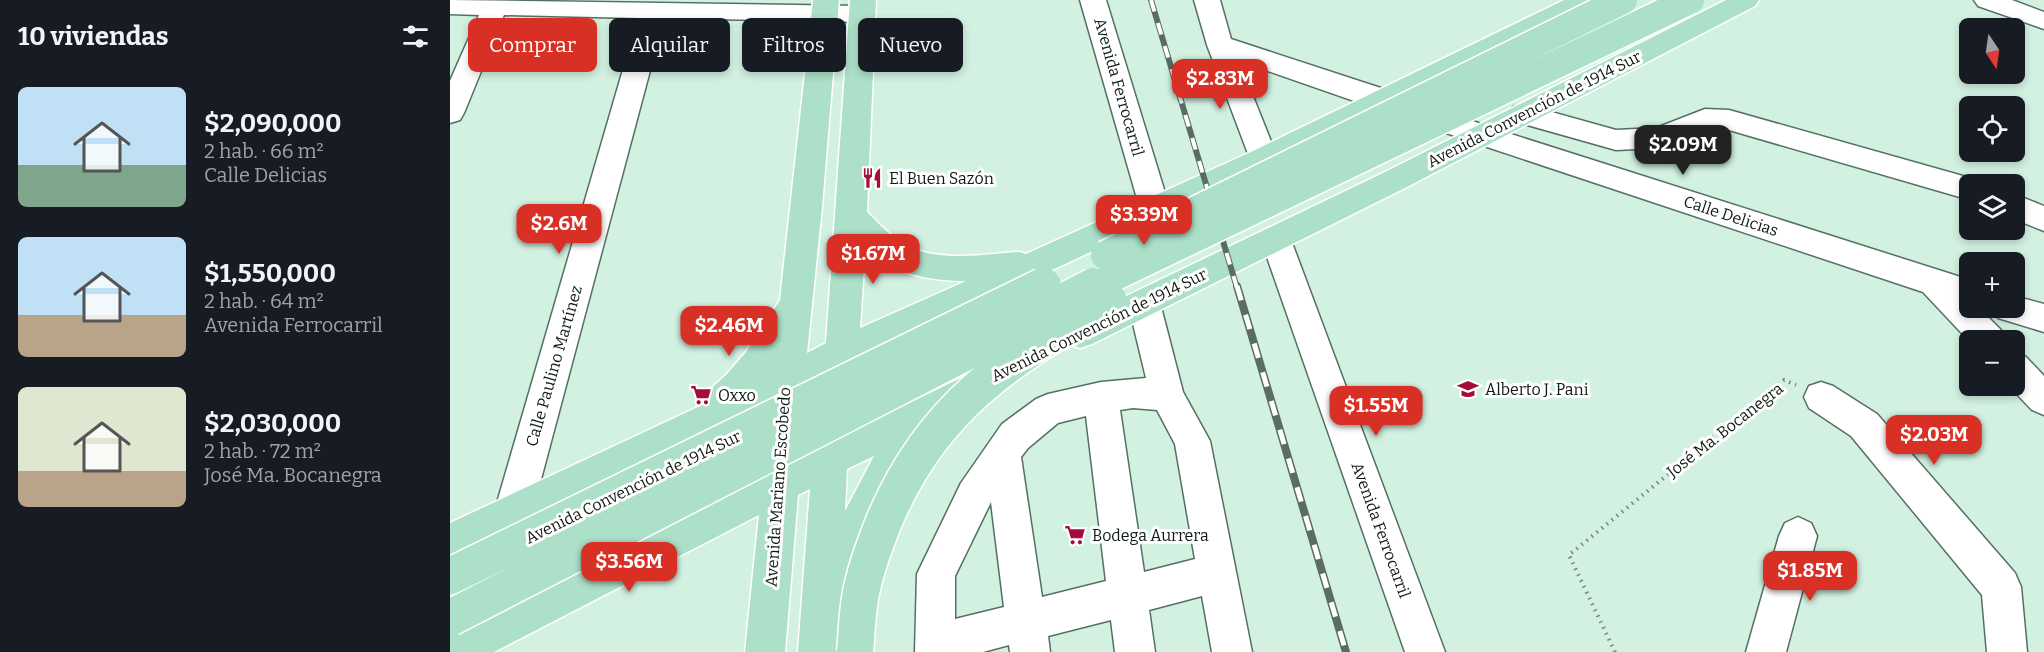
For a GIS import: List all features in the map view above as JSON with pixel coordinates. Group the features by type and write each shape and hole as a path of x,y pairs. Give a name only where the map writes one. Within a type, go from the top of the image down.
{"main road":[{"name":"Avenida Convención de 1914 Sur","path":"450,542 677,436 843,351 1263,159 1585,0"},
{"name":"Avenida Convención de 1914 Sur","path":"450,576 1623,0"},
{"name":"Avenida Convención de 1914 Sur","path":"450,618 1038,313 1690,0"},
{"name":"Avenida Convención de 1914 Sur","path":"452,652 488,642 828,459 1276,240 1746,0"},
{"name":"Avenida Mariano Escobedo","path":"765,652 781,484 786,381 798,291 825,7"},
{"path":"819,639 828,459 843,351 863,7"},
{"path":"1334,123 1333,141 1340,158 1348,167 1362,176 1395,180"},
{"path":"1150,212 1146,244 1150,254 1169,266 1198,277"},
{"path":"852,216 877,241 897,255 923,264 960,268 1036,264"},
{"path":"855,652 863,581 893,502 924,446 967,398 1042,339 1184,257 1207,233"},
{"path":"1076,246 1099,244 1113,248 1122,257 1127,267 1128,294 1132,309"},
{"path":"677,436 728,396 758,363 781,328 798,291"},
{"path":"819,639 865,509 892,457 931,407"}],"street":[{"name":"Avenida Ferrocarril","path":"1094,0 1150,212"},
{"path":"1207,0 1220,45 1263,159"},
{"path":"1987,0 2044,21"},
{"path":"450,6 653,11 863,7"},
{"path":"450,112 495,7"},
{"name":"Calle Paulino Martínez","path":"513,513 653,11"},
{"name":"Calle Delicias","path":"1220,45 1383,99 1482,135 1959,291"},
{"path":"1523,114 1616,140 1659,138 1705,119 1729,120 1959,186"},
{"path":"2025,211 2044,219"},
{"name":"Avenida Ferrocarril","path":"1276,240 1425,652"},
{"path":"1935,283 1980,330"},
{"path":"1132,309 1167,395 1192,441 1232,652"},
{"path":"2025,312 2044,318"},
{"path":"2025,379 2044,399"},
{"path":"1167,395 1133,393 1101,397 1048,410 1015,436 974,495 936,574 935,648 1028,636 1126,596 1217,573"},
{"path":"1101,397 1135,652"},
{"path":"1821,397 1864,425 2001,587 2007,652"},
{"path":"1002,454 1028,636"},
{"path":"1766,652 1798,536"}],"path":[{"name":"José Ma. Bocanegra","path":"1616,652 1569,555 1784,380 1821,397"}],"railway":[{"path":"1151,0 1237,288"},
{"path":"1237,286 1346,652"}],"place":[{"name":"El Buen Sazón","path":"872,178"},
{"name":"Alberto J. Pani","path":"1468,389"},
{"name":"Oxxo","path":"701,395"},
{"name":"Bodega Aurrera","path":"1075,535"}]}
